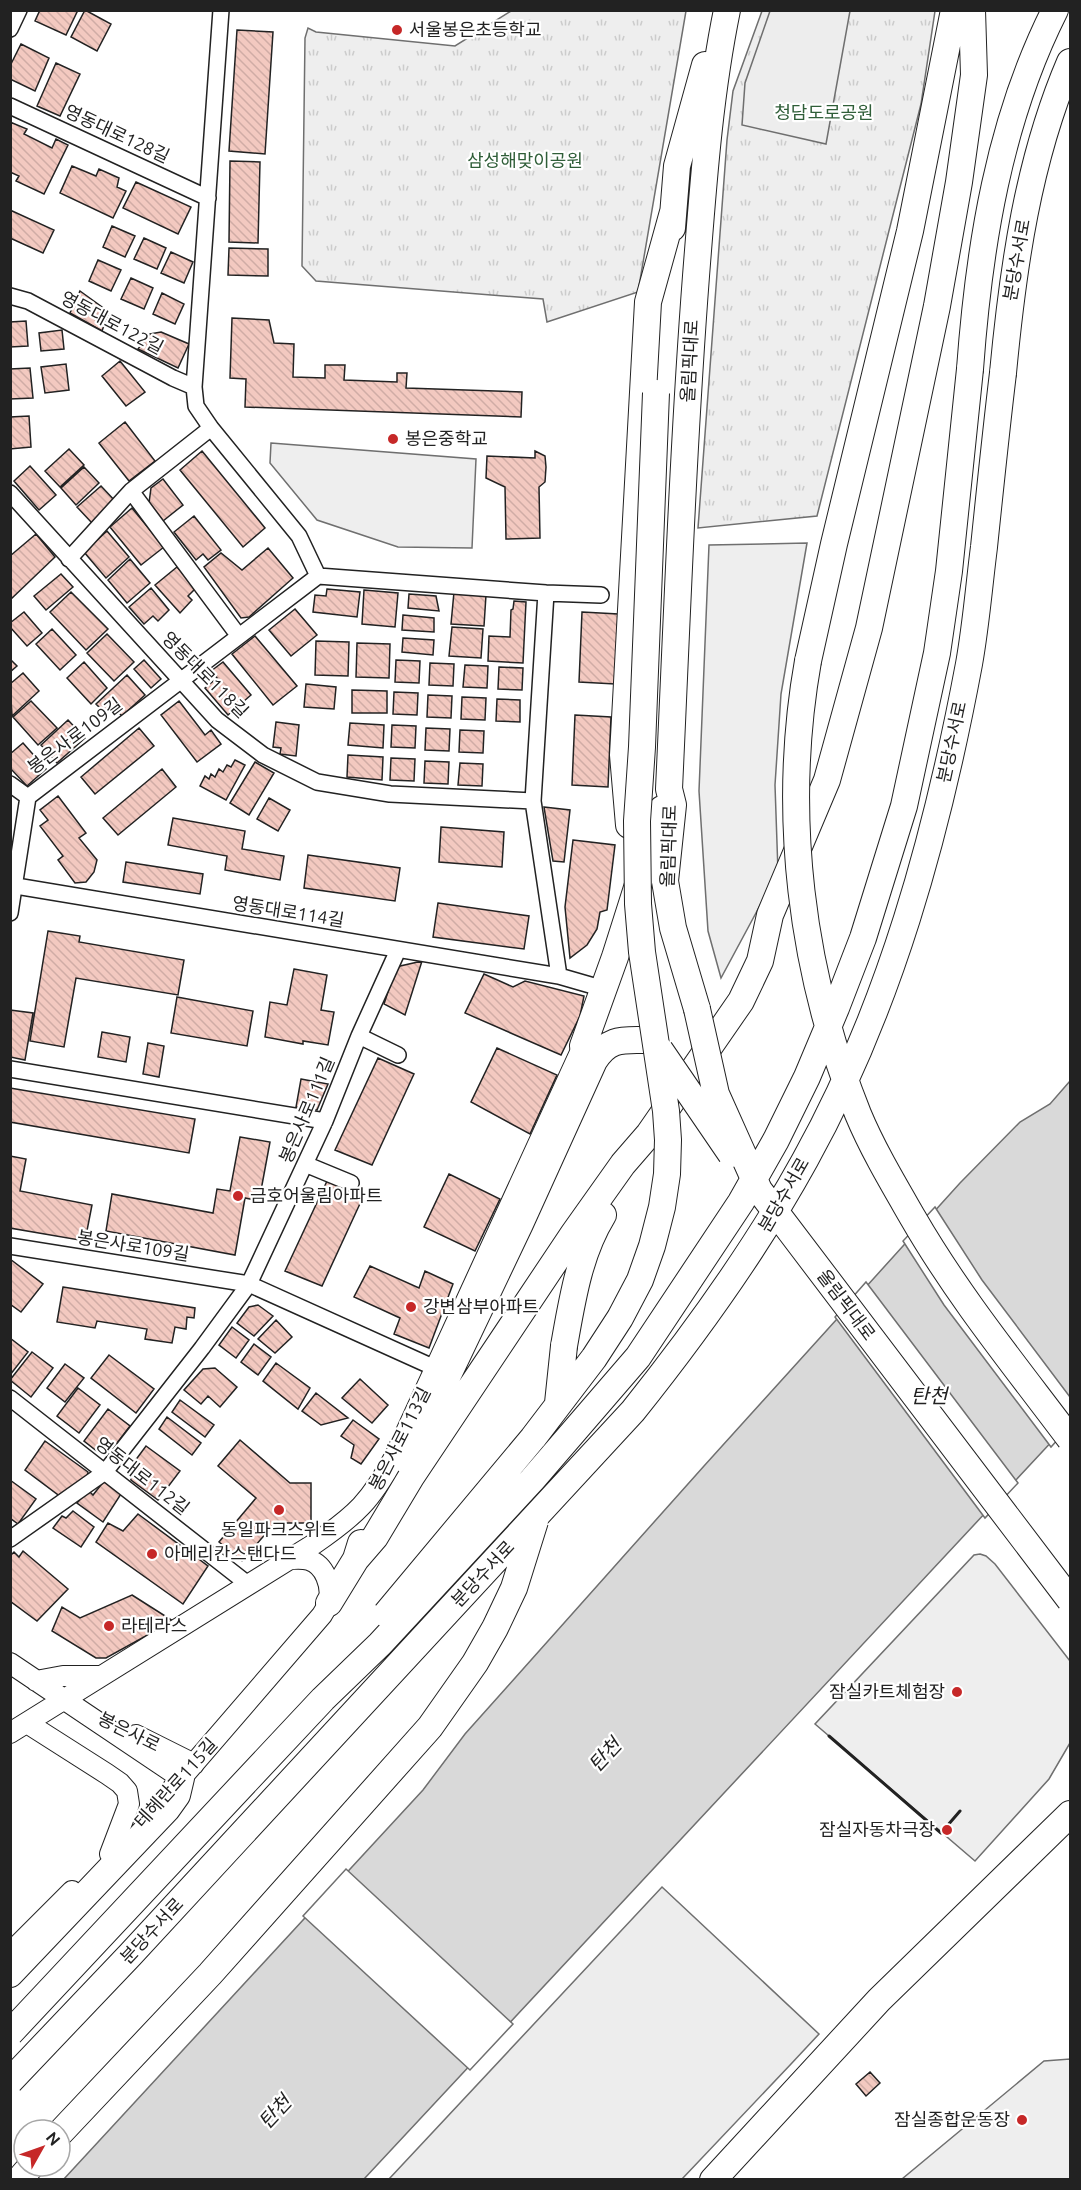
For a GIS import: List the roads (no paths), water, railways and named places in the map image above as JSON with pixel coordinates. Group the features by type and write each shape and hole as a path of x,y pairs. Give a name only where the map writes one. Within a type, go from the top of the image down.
{"highway":[{"path":"323,1699 370,1634 534,1438 594,1358 620,1318 640,1281 657,1226 667,1174 668,1140 666,1111 641,940 637,821 656,393 677,166 698,87 725,10"},
{"name":"올림픽대로","path":"725,10 703,191 690,346 669,789 673,805 665,881 673,928 698,1009 716,1094 759,1190 1071,1600"},
{"path":"954,10 927,156 808,661 801,702 796,764 801,893 811,958 826,1018 859,1116 914,1220 984,1324 1071,1439"},
{"path":"356,1558 375,1537 411,1477 574,1233 623,1164 649,1134 741,1001 760,961 770,915 827,780 869,628 937,306 959,182 974,75 972,10"},
{"name":"분당수서로","path":"10,2033 323,1699 396,1627 532,1480 638,1357 741,1203 776,1140 807,1077 863,938 885,874 911,775 937,653 949,571 975,304 984,248 1010,125 1037,46 1055,10"},
{"name":"분당수서로","path":"10,2081 130,1955 633,1411 740,1268 807,1158 852,1064 899,944 931,834 969,662 1013,279 1032,183 1050,117 1071,62"},
{"path":"635,891 623,755 646,326 648,302 673,212"},
{"path":"583,1046 604,989 669,789"},
{"path":"329,1603 356,1558 367,1528 401,1473 594,1061 606,1045 616,1041 653,1040 725,1146 759,1190"},
{"path":"72,2120 210,1974 392,1772 430,1727 475,1662 495,1628 514,1588 544,1490 554,1438 564,1346 572,1300 588,1244 596,1226 633,1172 649,1134"},
{"path":"10,1974 167,1809 177,1796 188,1771"},
{"path":"714,2180 879,2000 1071,1814"}],"street":[{"path":"10,29 19,10"},
{"path":"221,10 194,387 196,406 211,428 299,536 318,576 601,595"},
{"name":"영동대로128길","path":"10,106 208,198"},
{"name":"영동대로122길","path":"10,296 28,301 194,387"},
{"path":"69,559 131,491 211,428"},
{"path":"131,491 238,635"},
{"name":"영동대로118길","path":"10,493 217,720 263,755 317,782 390,794 533,801"},
{"name":"봉은사로109길","path":"10,913 28,796 318,576"},
{"path":"546,593 533,801 559,976"},
{"path":"10,784 28,796"},
{"name":"영동대로114길","path":"13,886 559,976 604,989"},
{"name":"봉은사로111길","path":"10,1539 105,1472 249,1284 325,1121 359,1036 398,950"},
{"path":"359,1036 398,1055"},
{"name":"봉은사로113길","path":"19,1728 249,1585 350,1518 365,1504 378,1487 395,1456 583,1046"},
{"path":"10,1069 325,1121"},
{"path":"305,1164 351,1183"},
{"name":"봉은사로109길","path":"10,1246 249,1284"},
{"path":"249,1284 435,1368"},
{"name":"영동대로112길","path":"10,1398 249,1585"},
{"path":"289,1559 308,1559 327,1576 329,1603"},
{"name":"테헤란로115길","path":"10,1953 161,1802 315,1623 329,1603"},
{"name":"봉은사로","path":"10,1663 63,1699 188,1771"},
{"path":"36,1681 63,1676 104,1676"},
{"path":"19,1728 107,1774 127,1791 129,1804 110,1854"}],"water":[{"name":"탄천","path":"1070,1081 1070,1422 364,2179 63,2180 72,2178 72,2170 423,1790 465,1734 960,1183 1020,1122 1050,1104"}],"place":[{"name":"서울봉은초등학교","path":"397,30"},
{"name":"봉은중학교","path":"393,439"},
{"name":"금호어울림아파트","path":"238,1196"},
{"name":"강변삼부아파트","path":"411,1307"},
{"name":"동일파크스위트","path":"279,1510"},
{"name":"아메리칸스탠다드","path":"152,1554"},
{"name":"라테라스","path":"109,1626"},
{"name":"잠실카트체험장","path":"957,1692"},
{"name":"잠실자동차극장","path":"947,1830"},
{"name":"잠실종합운동장","path":"1022,2120"}],"park label":[{"name":"청담도로공원","path":"824,113"},
{"name":"삼성해맞이공원","path":"525,161"}]}
